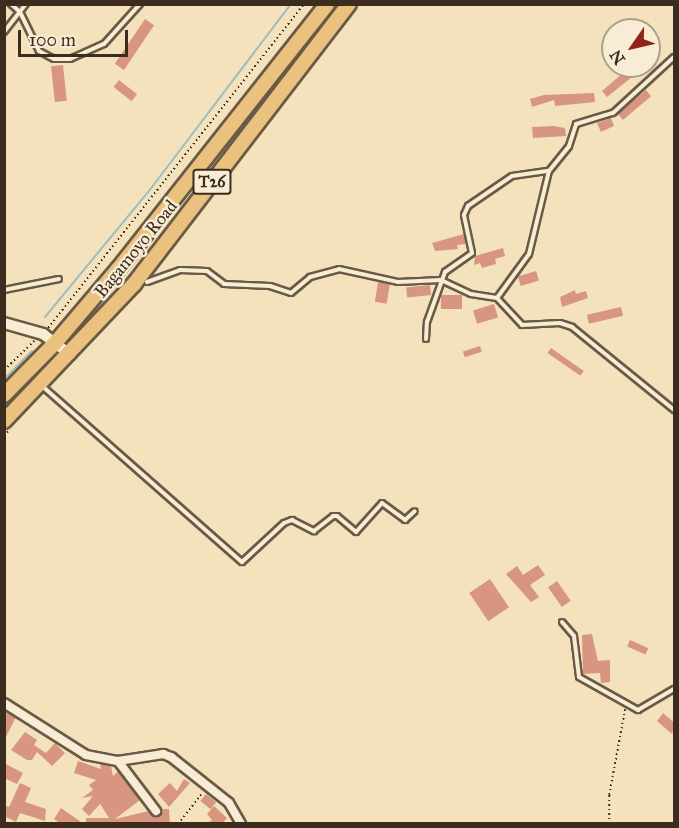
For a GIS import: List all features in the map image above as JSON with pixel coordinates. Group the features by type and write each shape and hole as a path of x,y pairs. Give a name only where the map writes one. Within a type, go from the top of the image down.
{"highway":[{"name":"Bagamoyo Road","path":"4,395 56,342 327,4"},
{"name":"Bagamoyo Road","path":"4,421 134,285 349,4"}],"main road":[{"path":"4,323 43,334 70,354"}],"street":[{"path":"4,703 76,750 118,761 163,754 230,803 241,824"},
{"path":"118,761 156,811"}],"lane":[{"path":"12,4 20,12 39,51 54,59 70,59 104,44 140,4"},
{"path":"4,32 26,4"},
{"path":"497,298 529,254 549,171 569,146 576,124 613,113 675,57"},
{"path":"426,339 441,280 448,269 472,253 464,215 477,197 512,176 549,171"},
{"path":"147,282 180,270 207,271 224,284 270,286 291,293 310,277 339,269 398,282 441,280 471,294 497,298 522,325 560,323 572,327 675,410"},
{"path":"4,290 59,279"},
{"path":"41,384 242,562 284,523 292,520 314,531 333,516 356,532 382,503 405,520 415,511"},
{"path":"562,622 574,636 579,677 638,710 645,709 675,689"}],"path":[{"path":"4,370 43,334 304,4"},
{"path":"609,824 609,795 626,704"},
{"path":"178,824 208,785"}],"building":[{"path":"145,19 154,25 124,70 115,64"},
{"path":"63,65 67,101 55,102 51,66"},
{"path":"617,78 631,78 607,97 602,91"},
{"path":"119,80 137,94 132,101 113,87"},
{"path":"646,90 651,96 623,120 618,114"},
{"path":"594,93 595,102 555,106 554,100 532,107 530,99 544,95"},
{"path":"611,118 614,126 601,132 597,123"},
{"path":"532,127 565,128 566,136 533,138"},
{"path":"464,234 466,244 457,245 458,249 435,251 432,243"},
{"path":"503,248 505,256 495,259 496,264 482,268 480,263 474,265 475,256"},
{"path":"536,271 539,281 521,286 518,277"},
{"path":"378,282 390,284 387,304 375,302"},
{"path":"430,285 431,295 407,297 406,288"},
{"path":"575,290 576,294 586,291 588,298 562,307 560,297"},
{"path":"441,295 462,295 462,309 441,309"},
{"path":"494,304 498,317 477,324 473,310"},
{"path":"621,307 623,316 589,324 587,315"},
{"path":"480,346 482,352 465,357 463,352"},
{"path":"551,348 584,371 580,376 548,353"},
{"path":"538,565 545,575 530,585 539,597 531,602 506,574 517,566 523,575"},
{"path":"490,579 509,607 488,621 469,593"},
{"path":"557,581 571,601 562,607 548,587"},
{"path":"592,634 598,661 610,660 610,682 601,683 600,673 583,674 582,635"},
{"path":"630,640 648,648 645,655 627,646"},
{"path":"4,712 16,717 4,741"},
{"path":"663,713 675,723 672,734 657,721"},
{"path":"25,732 37,740 34,745 46,753 55,743 65,753 52,766 37,752 32,760 27,760 11,750"},
{"path":"78,761 101,769 100,764 111,766 113,776 118,771 140,800 115,819 149,811 157,817 162,809 169,809 170,824 86,824 86,818 109,818 100,804 89,816 82,809 93,796 82,798 93,790 89,785 96,780 74,773"},
{"path":"4,763 23,773 17,784 4,778"},
{"path":"184,779 190,783 169,807 158,794 170,783 177,791"},
{"path":"20,783 31,788 25,802 46,809 45,821 20,813 16,822 4,816 4,805 9,807"},
{"path":"206,794 216,802 210,809 200,801"},
{"path":"214,806 227,818 222,824 206,824 212,820 207,814"},
{"path":"61,808 84,824 61,824 54,819"}],"waterway":[{"path":"45,317 152,187 291,4"},
{"path":"4,379 32,351"}]}
